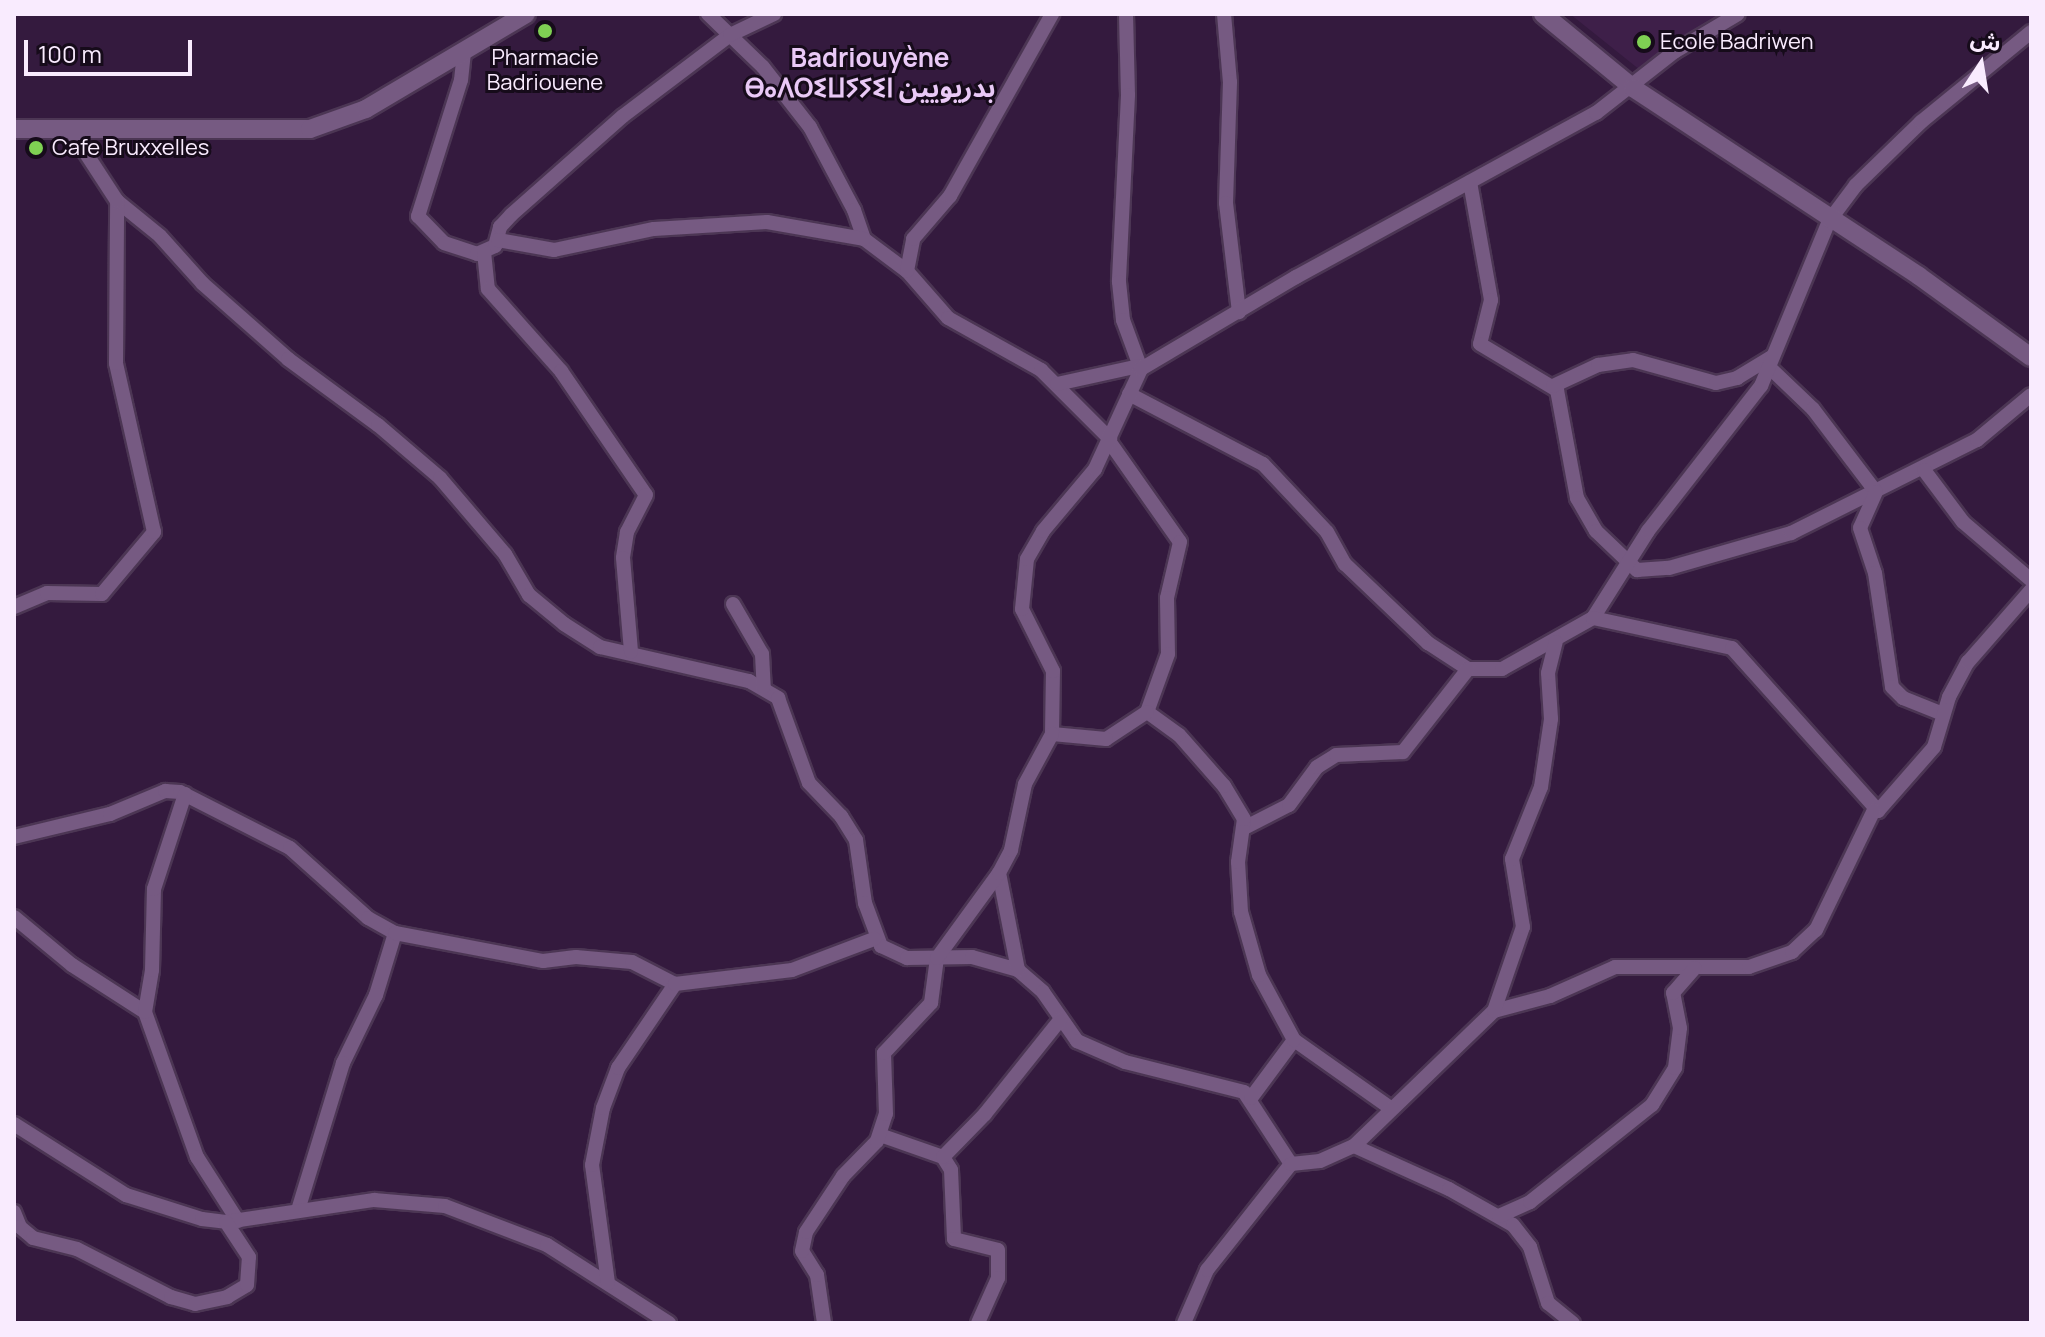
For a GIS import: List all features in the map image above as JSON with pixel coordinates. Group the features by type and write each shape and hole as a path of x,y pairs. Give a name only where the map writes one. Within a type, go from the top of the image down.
{"street":[{"path":"14,129 72,132 310,129 366,109 526,14"},
{"path":"708,14 810,127 854,210 864,239"},
{"path":"484,252 498,240 504,221 623,116 730,35 774,14"},
{"path":"907,271 913,239 950,196 1052,14"},
{"path":"824,1323 823,1298 802,1251 803,1239 826,1199 880,1135 886,1114 882,1059 931,1003 937,958 999,873 1011,850 1025,784 1052,734 1053,671 1022,609 1023,574 1043,531 1081,490 1110,440 1140,367 1123,320 1119,282 1128,95 1126,14"},
{"path":"1224,14 1230,82 1226,203 1239,312"},
{"path":"1543,14 1633,88 1829,221 1919,276 2031,357"},
{"path":"1057,384 1140,367 1633,88 1674,52 1738,14"},
{"path":"1129,394 1263,464 1327,532 1345,564 1428,643 1468,669 1502,669 1556,642 1593,618 1628,562 1745,409 1771,362 1829,221 1856,185 1921,122 2031,32"},
{"path":"464,52 461,80 418,216 444,243 484,252"},
{"path":"72,132 117,201 160,236 203,284 288,359 440,478 505,554 529,595 587,640 764,687 784,708 809,783 841,816 856,840 874,939 899,956 972,957 1018,970 1043,992 1077,1041 1152,1069 1228,1085 1251,1098 1291,1164"},
{"path":"1470,182 1491,300 1480,344 1553,386 1577,498 1596,531 1628,562 1650,571 1766,544 1924,470 1977,440 2031,395"},
{"path":"14,607 47,593 102,594 154,532 116,363 117,201"},
{"path":"498,240 554,250 654,229 755,222 864,239 907,271 948,318 1057,384 1110,440 1180,542 1167,598 1171,640 1147,712 1106,739 1052,734"},
{"path":"484,252 488,289 561,371 646,495 627,532 623,558 631,652"},
{"path":"1553,386 1618,361 1650,363 1716,383 1737,378 1771,362"},
{"path":"1771,362 1813,409 1876,492"},
{"path":"1924,470 1963,522 2031,580"},
{"path":"1876,492 1860,528 1875,573 1892,687 1903,698 1943,714"},
{"path":"1593,618 1732,648 1874,810 1881,810 1920,769 1934,747 1943,714 1968,662 2031,590"},
{"path":"733,604 762,654 764,687"},
{"path":"1494,1011 1523,927 1512,859 1541,787 1551,729 1548,673 1556,642"},
{"path":"1246,827 1289,805 1317,767 1336,755 1403,752 1468,669"},
{"path":"1147,712 1168,724 1224,786 1246,827 1238,862 1241,912 1259,975 1294,1040 1331,1071 1389,1107"},
{"path":"14,837 110,814 165,791 185,794 299,854 368,918 395,933 543,961 576,957 632,962 675,984 736,972 792,970 874,939"},
{"path":"14,1212 17,1228 33,1238 77,1249 195,1304 227,1297 247,1285 249,1257 197,1157 145,1012 154,943 154,889 185,794"},
{"path":"1184,1323 1207,1270 1291,1164 1320,1161 1354,1146 1389,1107 1494,1011 1550,996 1615,967 1749,967 1805,942 1824,916 1874,810"},
{"path":"999,873 1018,970"},
{"path":"14,917 79,970 145,1012"},
{"path":"298,1210 343,1063 376,995 395,933"},
{"path":"1499,1216 1530,1202 1652,1105 1675,1068 1680,1028 1673,993 1695,968"},
{"path":"608,1283 592,1165 603,1108 618,1068 675,984"},
{"path":"943,1157 985,1114 1060,1020"},
{"path":"1251,1098 1294,1040"},
{"path":"14,1124 126,1195 232,1222 298,1210 399,1199 445,1206 547,1245 669,1323"},
{"path":"880,1135 943,1157 951,1170 954,1239 998,1250 998,1278 978,1323"},
{"path":"1354,1146 1499,1216 1530,1247 1548,1303 1573,1323"}],"shaded area":[{"name":"Ecole Badriwen","path":"1570,14 1725,14 1640,70"}],"place":[{"name":"Pharmacie Badriouene","path":"545,31"},
{"name":"Ecole Badriwen","path":"1644,42"},
{"name":"Cafe Bruxxelles","path":"36,148"}],"district":[{"name":"Badriouyène ⴱⴰⴷⵔⵉⵡⵢⵢⵉⵏ بدريويين","path":"870,73"}]}
